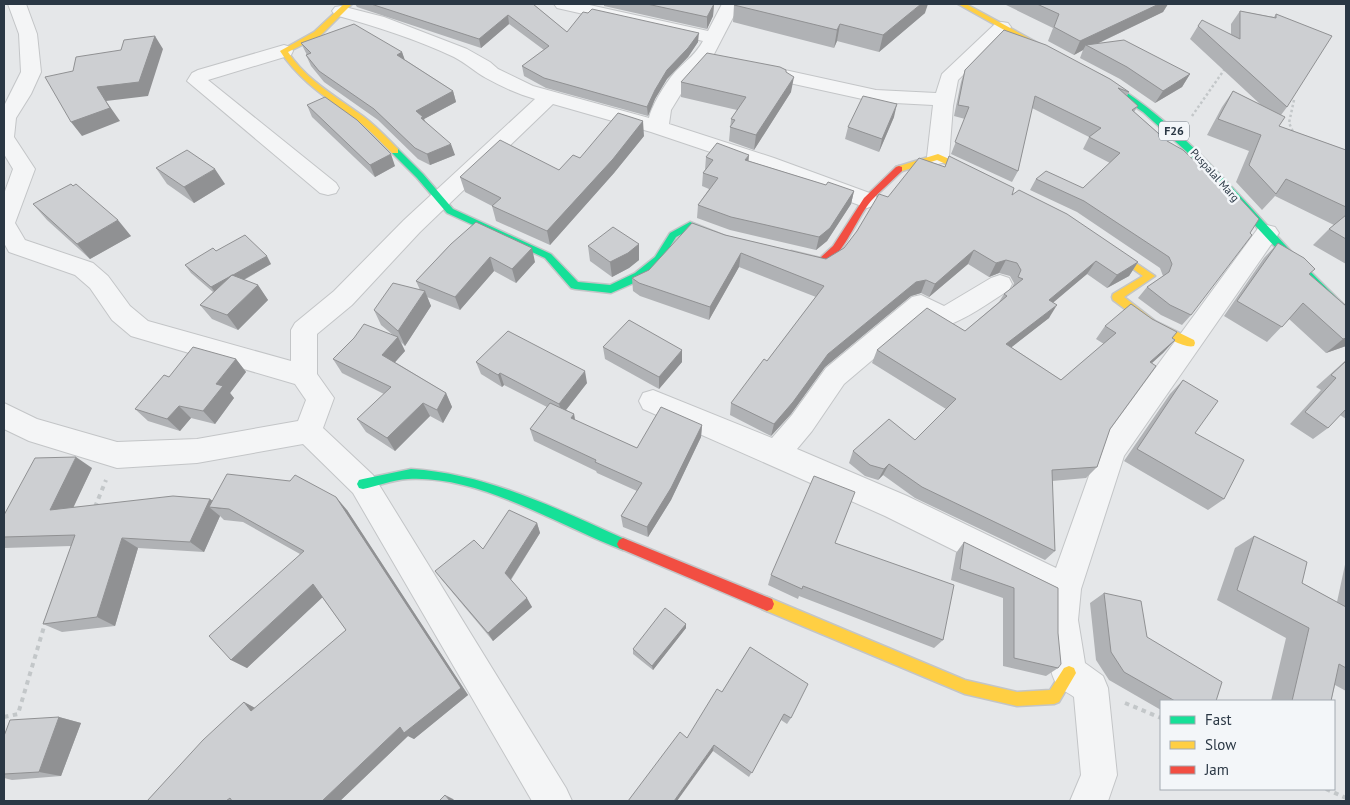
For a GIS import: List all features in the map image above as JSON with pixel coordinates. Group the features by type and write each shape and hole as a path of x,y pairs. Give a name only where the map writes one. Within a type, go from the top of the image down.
{"street":[{"path":"17,4 28,34 31,72 21,94 6,118 4,137 24,170 4,223 17,246 84,269 99,282 121,314 140,330 304,376"},
{"path":"563,4 714,38"},
{"path":"721,61 714,38 732,4"},
{"path":"960,4 1062,58"},
{"path":"328,188 197,81 199,76 284,51 317,34 344,7 460,53 483,66 491,73 526,90 658,127 766,163 867,200"},
{"path":"938,157 943,106 949,78 1002,26"},
{"path":"284,51 288,59 316,87 370,126 450,211 548,256 576,285 611,288 639,276 658,258 673,235 690,225 733,241"},
{"path":"658,127 660,110 682,76 721,61 876,96 937,99"},
{"name":"Puspalal Marg","path":"1087,71 1112,85 1154,114 1178,135 1268,233 1346,313"},
{"path":"308,430 320,398 304,376 304,330 343,298 412,226 549,97"},
{"path":"778,251 822,262 836,248 867,200 901,167 938,157 992,182"},
{"path":"363,484 410,474 460,480 505,494 965,687 1017,700 1054,697 1068,673 1062,620 1065,589 1111,451 1268,233"},
{"path":"1093,237 1150,276 1116,297 1151,324 1190,343"},
{"path":"778,454 835,376 921,304 943,317 963,308 1000,284"},
{"path":"653,400 896,506 1065,589"},
{"path":"4,415 29,430 118,455 197,451 308,430"},
{"path":"308,430 363,484 553,801"},
{"path":"1068,673 1090,688 1099,775 1090,801"}],"path":[{"path":"1178,135 1224,70 1231,70"},
{"path":"1286,95 1294,100 1290,123 1296,137"},
{"path":"92,513 118,455"},
{"path":"4,717 18,714 49,611"},
{"path":"1328,790 1346,798"}],"building":[{"path":"371,4 533,4 567,32 583,12 588,13 592,9 699,33 667,70 647,107 544,78 522,66 549,46 508,15 479,39"},
{"path":"647,4 714,4 707,17"},
{"path":"735,4 921,4 883,35 840,24 837,30"},
{"path":"1037,4 1159,4 1080,41 1054,27 1059,14"},
{"path":"1240,11 1276,18 1276,14 1332,36 1287,107 1198,26 1202,20 1240,39"},
{"path":"354,24 402,52 397,55 453,91 416,111 423,117 421,118 451,144 427,154 415,148 374,109 319,71 306,55 311,53 301,43"},
{"path":"1004,30 1046,45 1110,79 1129,92 1118,88 1138,106 1132,110 1167,141 1183,150 1234,198 1236,194 1259,219 1250,233 1252,235 1191,315 1170,305 1147,287 1169,272 1172,264 1169,257 1084,201 1036,179 1046,171 1083,188 1120,153 1089,137 1101,128 1035,96 1018,171 955,142 969,107 958,105 965,70"},
{"path":"155,36 139,82 97,87 110,108 71,122 45,77 73,71 76,57 121,50 124,40"},
{"path":"1124,40 1190,74 1163,91 1127,67 1086,45"},
{"path":"707,53 780,67 794,77 756,135 730,127 735,120 731,119 746,97 681,82"},
{"path":"1233,91 1285,117 1279,126 1346,150 1346,207 1286,179 1276,194 1249,165 1261,135 1218,119"},
{"path":"863,96 897,104 882,139 848,127"},
{"path":"325,97 357,120 391,154 370,165 307,105"},
{"path":"618,113 643,121 613,159 547,231 492,206 501,198 460,177 500,140 559,170 573,155 580,158"},
{"path":"717,143 749,155 745,160 826,185 828,182 854,191 830,228 819,237 731,217 698,205 718,178 703,173 713,160 706,157"},
{"path":"187,150 215,169 184,187 156,168"},
{"path":"949,156 1014,188 1012,195 1019,190 1067,214 1138,262 1117,275 1096,261 1049,300 1057,305 1006,344 1061,380 1116,333 1105,326 1131,304 1152,319 1177,332 1172,338 1175,340 1150,362 1156,366 1110,429 1097,467 1052,470 1055,551 922,487 889,464 884,469 870,465 853,451 889,419 915,440 956,399 877,350 927,308 965,331 1007,296 1004,294 1023,279 1018,277 1021,270 1017,263 1006,260 996,263 974,250 935,284 926,280 916,282 828,354 793,402 774,424 731,403 764,359 767,361 824,286 741,253 710,307 639,283 632,278 649,270 692,223 725,235 826,259 844,248 857,231 879,194 888,197 919,158 945,167"},
{"path":"71,184 73,186 76,184 118,220 77,244 33,204"},
{"path":"1346,215 1346,239 1329,229"},
{"path":"476,222 532,248 512,269 490,257 455,297 416,281 451,244"},
{"path":"613,227 639,244 628,253 610,262 588,246"},
{"path":"245,235 267,256 211,287 185,265 213,248 216,251"},
{"path":"1278,243 1304,258 1315,269 1309,274 1346,306 1346,338 1343,339 1303,303 1282,327 1237,301"},
{"path":"232,275 258,285 227,315 200,305"},
{"path":"393,283 425,291 398,331 374,310"},
{"path":"629,320 682,350 659,377 603,347"},
{"path":"364,324 398,337 382,355 446,393 437,410 423,403 387,438 357,419 391,387 333,359 354,338"},
{"path":"508,331 585,371 559,404 500,373 498,375 476,362"},
{"path":"193,347 236,359 216,384 223,386 203,411 179,406 167,419 135,409 164,375 169,377"},
{"path":"1346,361 1346,409 1328,428 1305,412 1336,378 1331,375"},
{"path":"1183,380 1218,401 1195,433 1244,460 1224,499 1137,449"},
{"path":"550,403 574,414 571,418 637,448 661,407 702,425 671,488 647,527 621,516 642,483 530,429"},
{"path":"76,457 50,510 173,496 210,499 190,542 122,538 97,617 43,624 75,535 4,537 4,515 35,458"},
{"path":"227,474 290,481 295,475 336,497 461,688 404,733 400,727 322,801 232,801 230,798 226,801 147,801 203,740 244,702 251,711 346,630 313,584 231,660 209,636 304,551 229,509 209,507"},
{"path":"814,476 855,492 835,543 954,585 943,640 803,586 802,589 771,575"},
{"path":"509,510 537,523 505,573 527,598 488,633 435,571 474,540 483,549"},
{"path":"1254,536 1307,562 1302,583 1346,607 1346,668 1339,664 1331,700 1292,700 1309,628 1237,590"},
{"path":"964,542 1058,588 1058,633 1061,664 1058,668 1014,658 1014,588 960,569"},
{"path":"1104,593 1141,601 1147,637 1222,682 1216,700 1173,700 1124,672 1111,652"},
{"path":"665,608 686,624 652,666 633,649"},
{"path":"750,647 808,684 791,718 784,714 752,773 714,745 674,801 628,801 680,732 687,738 717,689 722,692"},
{"path":"59,717 39,772 4,774 4,736 10,720"},
{"path":"445,795 450,801 439,801"}],"traffic: fast":[{"path":"1094,75 1146,110 1169,130 1211,171 1346,313"},
{"path":"395,151 420,176 450,211 548,256 575,285 611,289 639,276 658,259 673,235 690,225 724,239"},
{"path":"363,484 405,474 438,476 465,481 520,499 623,544"}],"traffic: slow":[{"path":"348,4 317,34 284,51 291,63 312,83 370,126 395,151"},
{"path":"961,4 1052,53"},
{"path":"899,169 938,157 980,176"},
{"path":"1105,245 1150,276 1117,297 1151,324 1190,343"},
{"path":"767,604 965,687 1017,699 1054,697 1069,673"}],"traffic: jam":[{"path":"791,254 822,262 836,248 867,200 899,169"},
{"path":"623,544 767,604"}]}
